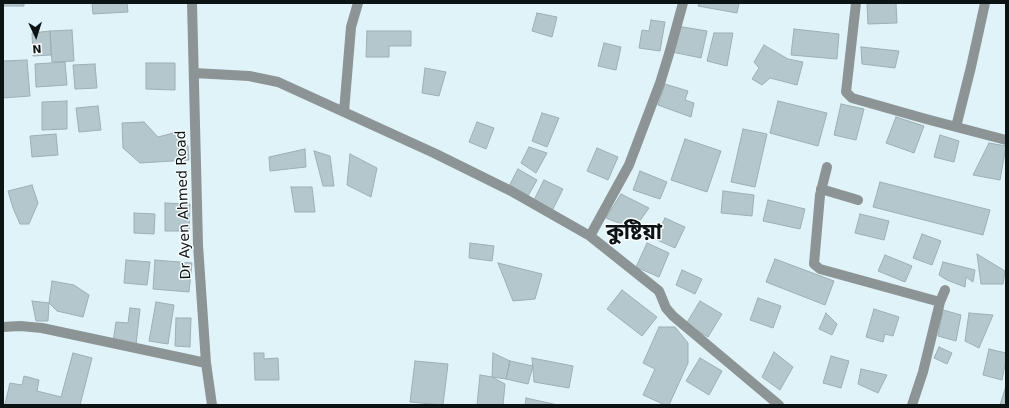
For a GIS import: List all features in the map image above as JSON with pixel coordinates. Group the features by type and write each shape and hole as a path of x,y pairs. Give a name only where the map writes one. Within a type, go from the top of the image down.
{"street":[{"name":"Dr Ayen Ahmed Road","path":"192,3 198,245 206,363 212,405"},
{"path":"344,112 352,27 358,3"},
{"path":"590,236 629,165 670,54 682,3"},
{"path":"856,3 846,92 852,98 1006,140"},
{"path":"956,127 985,3"},
{"path":"194,73 249,76 278,82 434,153 511,191 590,236 659,292 666,308 673,316 780,405"},
{"path":"827,167 818,211 814,264 820,269 940,302"},
{"path":"822,189 858,200"},
{"path":"912,405 923,372 940,302 945,290"},
{"path":"3,327 20,326 42,328 206,363"}],"building":[{"path":"3,3 24,3 24,6 3,6"},
{"path":"92,3 127,3 128,12 93,14"},
{"path":"699,3 739,3 737,13 698,6"},
{"path":"867,3 896,3 897,23 868,24"},
{"path":"537,13 557,17 552,37 532,31"},
{"path":"651,20 665,22 660,51 639,48 642,30 649,31"},
{"path":"677,26 707,31 701,58 672,52"},
{"path":"794,29 839,34 837,59 791,55"},
{"path":"72,30 74,61 52,62 50,31"},
{"path":"50,31 51,55 33,56 32,33"},
{"path":"367,31 411,31 411,46 389,46 389,57 366,57"},
{"path":"714,33 733,33 727,66 707,61"},
{"path":"604,43 621,47 616,70 598,66"},
{"path":"764,45 788,59 803,62 797,85 770,78 762,85 752,79 759,68 754,62"},
{"path":"861,47 899,51 895,68 862,64"},
{"path":"27,60 30,96 3,98 3,61"},
{"path":"65,62 67,85 36,87 35,64"},
{"path":"146,63 175,63 175,90 146,89"},
{"path":"95,64 97,88 75,89 73,65"},
{"path":"425,68 446,72 439,96 422,93"},
{"path":"665,84 688,91 685,100 694,103 691,117 658,105"},
{"path":"67,101 67,129 42,130 42,102"},
{"path":"778,101 827,113 818,146 770,133"},
{"path":"841,104 864,109 856,140 834,135"},
{"path":"98,106 101,130 79,132 76,108"},
{"path":"542,113 559,118 547,147 532,141"},
{"path":"896,117 924,126 914,153 886,143"},
{"path":"144,122 158,137 177,132 188,146 189,160 140,163 123,148 122,123"},
{"path":"477,122 494,128 486,149 469,142"},
{"path":"743,129 767,134 755,187 731,182"},
{"path":"56,134 58,155 32,157 30,136"},
{"path":"940,135 959,141 954,162 934,157"},
{"path":"685,139 721,151 707,192 671,180"},
{"path":"989,143 1006,146 1000,180 973,175"},
{"path":"529,147 547,153 536,173 521,163"},
{"path":"597,148 618,157 608,180 587,171"},
{"path":"305,149 306,167 270,171 269,157"},
{"path":"314,151 330,156 334,186 323,186"},
{"path":"350,154 377,168 371,197 347,185"},
{"path":"518,169 537,180 528,196 509,186"},
{"path":"640,171 667,182 660,199 633,190"},
{"path":"544,180 563,189 552,211 533,202"},
{"path":"880,182 990,210 983,235 873,207"},
{"path":"32,185 38,203 29,224 20,224 8,191"},
{"path":"291,187 312,187 315,212 295,212"},
{"path":"723,191 754,195 752,216 721,213"},
{"path":"621,194 649,208 634,229 606,218"},
{"path":"768,200 805,209 800,229 763,221"},
{"path":"165,203 190,204 189,231 165,231"},
{"path":"134,213 155,214 154,234 134,233"},
{"path":"860,214 889,221 884,240 855,233"},
{"path":"665,218 685,227 675,248 655,239"},
{"path":"922,234 941,241 932,265 913,258"},
{"path":"470,243 494,246 492,261 469,258"},
{"path":"647,243 669,253 659,277 636,267"},
{"path":"977,254 1005,271 1003,284 981,284"},
{"path":"885,255 912,266 905,282 878,271"},
{"path":"775,259 834,281 825,305 766,282"},
{"path":"126,260 150,262 147,285 124,283"},
{"path":"155,260 192,263 189,292 153,289"},
{"path":"943,262 975,270 973,282 966,277 965,287 939,275"},
{"path":"498,263 542,274 535,299 513,301"},
{"path":"682,270 702,279 695,294 676,285"},
{"path":"52,281 74,285 89,295 83,317 57,311 49,303"},
{"path":"622,290 657,317 642,336 607,309"},
{"path":"758,298 781,306 773,328 750,320"},
{"path":"32,301 49,303 48,321 36,321"},
{"path":"700,301 722,314 708,337 686,324"},
{"path":"156,302 174,305 168,344 149,341"},
{"path":"130,308 140,309 136,345 113,342 116,322 128,323"},
{"path":"874,309 899,317 893,336 885,334 883,342 866,337"},
{"path":"943,310 961,315 956,341 938,336"},
{"path":"826,313 837,324 832,335 819,329"},
{"path":"969,313 993,315 979,348 965,341"},
{"path":"176,318 191,318 190,347 175,346"},
{"path":"659,327 675,327 688,343 688,363 669,405 665,405 643,395 655,369 643,363"},
{"path":"939,347 952,353 947,364 934,358"},
{"path":"989,349 1006,353 1002,380 983,375"},
{"path":"774,352 793,367 780,390 762,377"},
{"path":"73,353 92,358 80,405 5,404 10,383 22,385 24,376 39,380 37,391 61,397"},
{"path":"254,353 264,353 264,359 278,358 279,380 255,380"},
{"path":"493,353 510,361 506,379 492,377"},
{"path":"831,356 849,361 841,388 823,383"},
{"path":"532,358 573,366 569,388 534,382"},
{"path":"700,358 722,371 709,395 686,381"},
{"path":"415,361 448,364 443,405 410,402"},
{"path":"510,361 533,366 528,384 506,379"},
{"path":"861,369 887,375 878,393 858,384"},
{"path":"480,375 492,377 505,384 503,405 477,405"},
{"path":"1006,386 1006,405 1000,405"},
{"path":"526,398 558,405 525,405"}],"district":[{"name":"কুষ্টিয়া","path":"634,233"}]}
